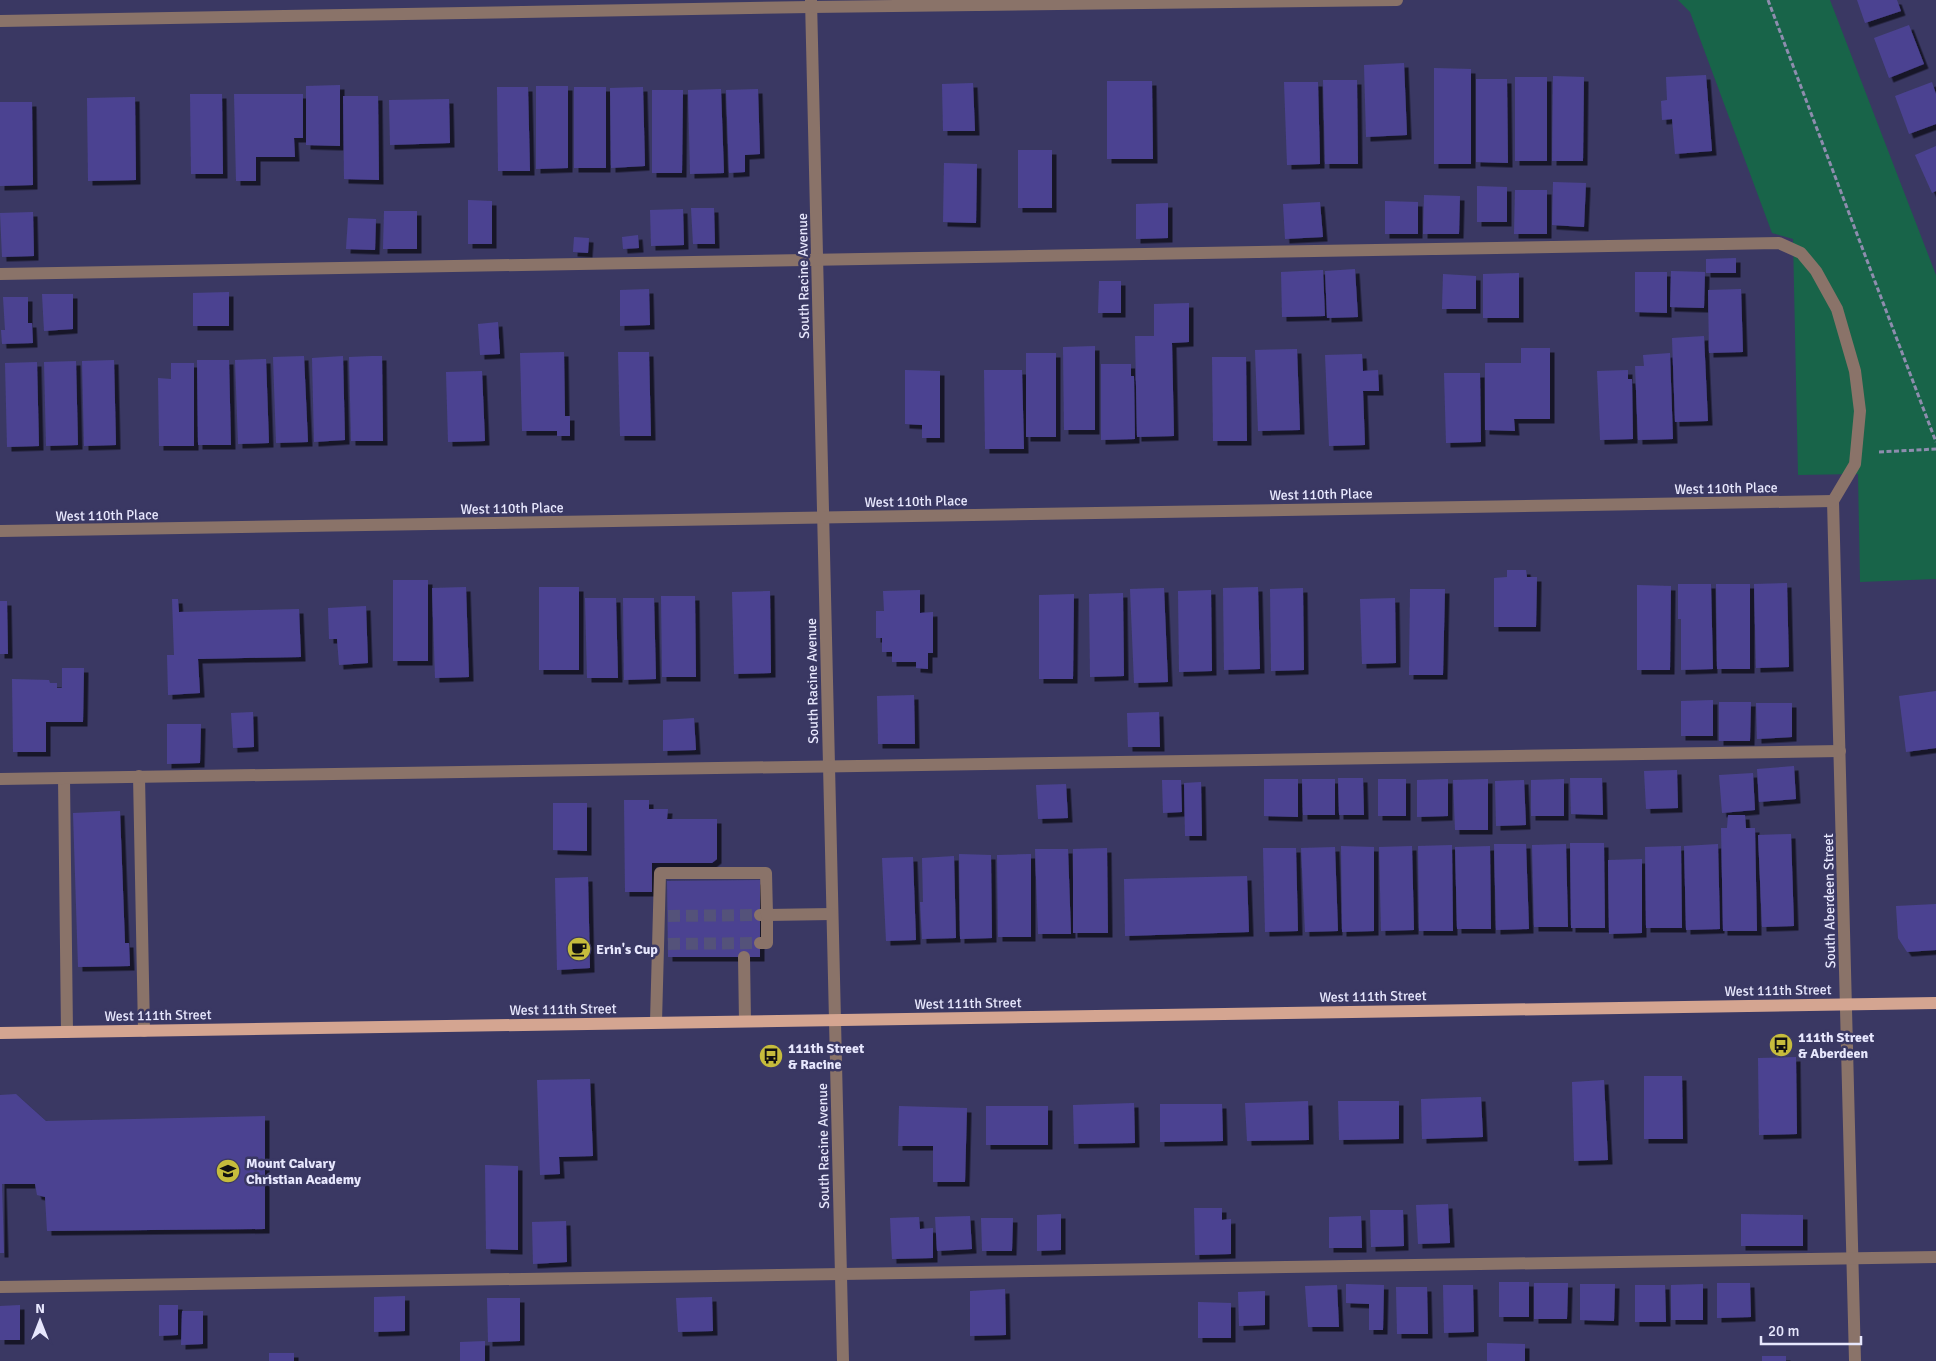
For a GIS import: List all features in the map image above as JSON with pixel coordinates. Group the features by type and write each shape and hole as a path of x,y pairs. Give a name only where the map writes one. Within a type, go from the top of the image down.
{"main road":[{"name":"West 111th Street","path":"0,1033 1936,1003"}],"street":[{"path":"0,21 811,4 1397,0"},
{"name":"South Racine Avenue","path":"811,4 843,1361"},
{"path":"0,274 1779,243 1801,253 1816,270 1837,309 1855,371 1860,411 1855,464 1834,501"},
{"name":"West 110th Place","path":"0,531 1834,501"},
{"name":"South Aberdeen Street","path":"1834,501 1855,1361"},
{"path":"0,778 1840,751"},
{"path":"139,776 144,1031"},
{"path":"64,778 67,1032"},
{"path":"656,1022 663,944 660,873 766,873 763,915 767,943 760,943"},
{"path":"763,915 832,914"},
{"path":"744,957 745,1021"},
{"path":"0,1287 1936,1256"}],"path":[{"path":"1768,0 1936,442"},
{"path":"1856,452 1936,449"}],"green space":[{"path":"1678,0 1830,0 1936,275 1936,579 1860,582 1858,474 1798,475 1793,239 1772,233 1690,12"}],"building":[{"path":"1857,0 1897,0 1901,11 1865,23"},
{"path":"1909,25 1924,64 1889,78 1874,38"},
{"path":"1404,63 1407,135 1366,137 1364,65"},
{"path":"1434,68 1471,69 1471,164 1434,164"},
{"path":"1706,75 1712,151 1675,154 1672,119 1662,120 1661,101 1667,100 1666,77"},
{"path":"1553,76 1584,77 1583,161 1552,161"},
{"path":"1515,77 1547,77 1547,161 1515,161"},
{"path":"1476,79 1507,79 1508,163 1476,162"},
{"path":"1323,80 1357,80 1358,164 1325,164"},
{"path":"1107,81 1152,81 1153,159 1107,159"},
{"path":"1284,82 1318,82 1320,164 1287,165"},
{"path":"1932,82 1936,94 1936,124 1909,134 1895,96"},
{"path":"973,83 975,131 943,131 942,84"},
{"path":"340,85 340,146 306,145 306,86"},
{"path":"536,86 568,86 568,168 536,169"},
{"path":"497,87 528,87 530,171 498,171"},
{"path":"574,87 606,87 606,168 574,168"},
{"path":"643,87 645,166 611,168 610,88"},
{"path":"721,89 724,173 690,174 688,90"},
{"path":"758,89 760,154 745,155 745,172 729,173 726,90"},
{"path":"652,90 683,90 682,173 652,173"},
{"path":"190,94 222,94 223,174 191,174"},
{"path":"234,94 303,94 303,138 294,138 295,157 256,157 256,181 236,181"},
{"path":"343,96 378,96 379,180 344,179"},
{"path":"135,97 136,180 88,181 87,98"},
{"path":"449,99 450,143 390,145 389,100"},
{"path":"0,102 32,102 33,185 0,186"},
{"path":"1936,146 1936,191 1932,193 1915,155"},
{"path":"1018,150 1052,150 1052,208 1018,208"},
{"path":"944,163 977,164 976,223 943,222"},
{"path":"1553,182 1586,183 1584,227 1552,225"},
{"path":"1477,186 1507,187 1507,222 1477,222"},
{"path":"1515,190 1547,190 1547,234 1514,234"},
{"path":"1424,195 1460,196 1459,234 1423,234"},
{"path":"468,200 492,201 492,244 468,244"},
{"path":"1385,201 1418,202 1418,234 1385,234"},
{"path":"1320,202 1323,237 1285,239 1283,204"},
{"path":"1168,203 1168,238 1136,239 1136,204"},
{"path":"691,208 714,208 715,244 693,244"},
{"path":"683,209 684,245 651,246 650,210"},
{"path":"384,211 417,211 417,249 383,249"},
{"path":"33,212 34,256 2,257 0,213"},
{"path":"348,218 376,219 375,250 346,249"},
{"path":"638,235 639,248 623,249 622,237"},
{"path":"574,237 589,238 588,253 573,252"},
{"path":"1736,258 1736,273 1706,273 1706,259"},
{"path":"1355,269 1358,317 1327,318 1325,271"},
{"path":"1323,270 1325,316 1282,317 1281,272"},
{"path":"1671,271 1705,272 1704,308 1670,307"},
{"path":"1635,272 1667,272 1667,313 1635,312"},
{"path":"1519,273 1519,318 1483,318 1483,274"},
{"path":"1443,274 1476,276 1476,309 1442,309"},
{"path":"1099,281 1121,281 1121,313 1098,313"},
{"path":"649,289 650,325 620,326 620,290"},
{"path":"1741,289 1743,352 1709,353 1708,290"},
{"path":"229,292 229,326 193,326 193,293"},
{"path":"42,294 73,294 73,329 44,331"},
{"path":"3,297 28,297 28,323 32,323 33,343 2,344 1,330 5,330"},
{"path":"1189,303 1189,342 1172,343 1174,436 1137,437 1135,336 1154,336 1154,304"},
{"path":"498,322 500,354 480,355 478,324"},
{"path":"1704,336 1708,421 1675,422 1672,338"},
{"path":"1095,346 1095,430 1064,430 1063,347"},
{"path":"1521,348 1550,348 1550,419 1514,419 1515,431 1485,430 1485,363 1521,363"},
{"path":"1297,349 1300,430 1258,431 1255,350"},
{"path":"564,352 565,416 570,416 570,436 557,436 557,431 522,431 520,353"},
{"path":"618,352 649,352 651,436 620,436"},
{"path":"1026,353 1056,353 1056,437 1026,437"},
{"path":"1670,353 1673,439 1638,440 1635,366 1644,366 1643,355"},
{"path":"1362,354 1363,371 1378,370 1379,391 1363,391 1365,445 1329,446 1325,355"},
{"path":"304,356 308,442 276,443 273,357"},
{"path":"343,356 345,440 314,442 312,358"},
{"path":"382,356 383,441 351,441 349,357"},
{"path":"1212,357 1246,357 1247,441 1213,441"},
{"path":"266,359 269,443 238,444 235,360"},
{"path":"114,360 116,445 84,446 82,361"},
{"path":"197,360 229,360 231,445 198,445"},
{"path":"76,361 78,445 46,446 44,362"},
{"path":"37,362 39,446 7,447 5,363"},
{"path":"171,363 194,363 194,446 159,446 158,378 171,379"},
{"path":"1101,364 1131,364 1131,376 1134,376 1135,439 1101,440"},
{"path":"905,370 940,371 940,438 922,438 922,425 905,424"},
{"path":"984,370 1022,370 1024,449 985,449"},
{"path":"1628,370 1628,379 1632,379 1633,439 1600,440 1597,371"},
{"path":"482,371 485,441 448,442 446,372"},
{"path":"1444,373 1480,373 1481,442 1446,443"},
{"path":"1507,570 1526,570 1527,577 1537,577 1536,627 1494,627 1494,578 1507,577"},
{"path":"393,580 428,580 428,661 393,661"},
{"path":"1787,583 1789,667 1756,668 1754,584"},
{"path":"1678,584 1711,584 1713,669 1681,670 1681,619 1678,619"},
{"path":"1716,584 1750,584 1750,669 1717,669"},
{"path":"1637,585 1671,586 1670,670 1637,670"},
{"path":"466,587 469,677 435,678 432,588"},
{"path":"539,587 579,587 579,670 539,670"},
{"path":"1258,587 1260,669 1224,670 1223,588"},
{"path":"1164,588 1168,682 1134,683 1130,589"},
{"path":"1303,588 1304,670 1271,671 1270,589"},
{"path":"1410,589 1445,589 1443,675 1409,675"},
{"path":"920,590 920,613 933,612 933,653 928,653 928,669 916,668 916,662 892,662 892,652 882,652 882,638 876,638 876,611 884,611 883,591"},
{"path":"1211,590 1212,671 1179,672 1178,591"},
{"path":"770,591 771,673 734,674 732,592"},
{"path":"1123,593 1124,676 1090,677 1089,594"},
{"path":"1074,594 1073,679 1039,679 1039,595"},
{"path":"661,596 695,596 696,677 662,677"},
{"path":"585,598 616,598 618,678 587,678"},
{"path":"623,598 654,598 656,679 624,680"},
{"path":"1395,598 1396,663 1362,664 1360,599"},
{"path":"172,599 178,599 179,612 299,609 301,657 198,659 200,693 168,695 167,655 174,655"},
{"path":"0,601 7,601 8,654 0,654"},
{"path":"366,606 368,663 339,665 337,639 329,639 328,608"},
{"path":"62,668 84,668 83,722 46,722 46,752 13,752 12,679 49,680 50,683 57,683 57,688 62,688"},
{"path":"1936,691 1936,748 1906,752 1899,696"},
{"path":"914,695 915,744 878,744 877,696"},
{"path":"1713,700 1713,736 1681,736 1681,701"},
{"path":"1719,702 1751,702 1750,741 1719,741"},
{"path":"1756,703 1792,703 1792,737 1757,739"},
{"path":"253,712 254,747 233,748 231,713"},
{"path":"1159,712 1160,747 1128,747 1127,713"},
{"path":"694,718 696,750 663,751 663,720"},
{"path":"167,724 201,724 200,763 167,764"},
{"path":"1794,766 1796,799 1759,802 1757,769"},
{"path":"1677,770 1678,808 1646,809 1644,771"},
{"path":"1753,773 1755,810 1722,813 1719,775"},
{"path":"1338,778 1363,778 1364,815 1339,815"},
{"path":"1570,778 1602,778 1603,815 1571,814"},
{"path":"1264,779 1298,779 1298,817 1264,816"},
{"path":"1302,779 1335,779 1335,815 1303,815"},
{"path":"1378,779 1406,779 1406,816 1378,816"},
{"path":"1448,779 1448,816 1417,817 1417,780"},
{"path":"1488,779 1488,830 1455,830 1453,780"},
{"path":"1564,779 1564,816 1531,816 1531,780"},
{"path":"1162,780 1181,780 1182,812 1163,813"},
{"path":"1524,780 1526,825 1496,826 1495,781"},
{"path":"1201,782 1202,836 1185,836 1184,783"},
{"path":"1066,784 1068,818 1038,819 1036,785"},
{"path":"624,800 649,800 649,809 668,809 667,819 717,819 717,859 712,863 652,863 652,892 625,892"},
{"path":"553,803 587,803 587,851 553,850"},
{"path":"120,811 125,943 129,943 130,966 78,967 73,813"},
{"path":"1728,815 1745,815 1746,828 1755,828 1757,931 1723,931 1721,828 1727,828"},
{"path":"1791,834 1794,926 1762,927 1758,835"},
{"path":"1570,843 1604,843 1605,928 1571,928"},
{"path":"1494,844 1526,844 1529,929 1496,930"},
{"path":"1566,844 1568,927 1534,927 1532,845"},
{"path":"1718,844 1720,929 1686,930 1684,846"},
{"path":"1452,845 1453,931 1419,931 1418,846"},
{"path":"1341,846 1374,847 1374,931 1342,932"},
{"path":"1412,846 1414,930 1381,931 1379,847"},
{"path":"1490,846 1491,929 1457,929 1455,847"},
{"path":"1681,846 1682,928 1646,928 1645,847"},
{"path":"1335,847 1338,931 1305,932 1301,848"},
{"path":"1107,848 1108,933 1073,933 1073,849"},
{"path":"1263,848 1296,848 1298,931 1265,932"},
{"path":"1035,849 1068,849 1071,934 1038,934"},
{"path":"959,854 991,855 992,938 960,939"},
{"path":"1031,854 1031,937 998,937 997,855"},
{"path":"954,856 956,938 922,939 920,902 923,902 922,858"},
{"path":"913,857 916,940 886,941 882,858"},
{"path":"1642,859 1642,933 1609,934 1608,860"},
{"path":"1247,876 1249,932 1125,936 1124,879"},
{"path":"588,877 590,968 557,970 555,878"},
{"path":"760,880 760,957 668,957 667,881"},
{"path":"1936,904 1936,950 1907,952 1898,938 1896,906"},
{"path":"1796,1057 1797,1134 1759,1135 1758,1058"},
{"path":"1644,1076 1682,1076 1683,1139 1644,1139"},
{"path":"590,1079 593,1156 559,1157 560,1174 540,1175 537,1080"},
{"path":"1604,1080 1608,1160 1574,1161 1572,1082"},
{"path":"16,1094 46,1121 265,1116 265,1229 47,1231 45,1197 37,1195 35,1184 2,1184 4,1253 0,1253 0,1095"},
{"path":"1481,1097 1483,1137 1422,1139 1421,1099"},
{"path":"1308,1101 1309,1140 1247,1141 1245,1103"},
{"path":"1338,1101 1399,1101 1399,1139 1339,1140"},
{"path":"1134,1103 1135,1143 1074,1144 1073,1105"},
{"path":"1160,1104 1222,1104 1223,1141 1160,1142"},
{"path":"899,1106 967,1108 965,1182 933,1182 933,1146 898,1146"},
{"path":"986,1106 1048,1106 1048,1145 986,1145"},
{"path":"485,1165 518,1166 518,1250 486,1249"},
{"path":"1448,1204 1450,1243 1418,1244 1416,1205"},
{"path":"1194,1208 1222,1208 1222,1220 1231,1219 1231,1254 1195,1255"},
{"path":"1370,1210 1403,1210 1404,1246 1371,1247"},
{"path":"1061,1214 1061,1250 1037,1251 1037,1215"},
{"path":"1741,1214 1803,1215 1803,1246 1741,1246"},
{"path":"970,1216 972,1249 937,1251 935,1217"},
{"path":"1361,1216 1362,1248 1329,1248 1329,1217"},
{"path":"919,1217 920,1229 933,1228 933,1258 892,1259 890,1218"},
{"path":"981,1218 1013,1218 1012,1251 982,1251"},
{"path":"566,1221 567,1262 533,1264 532,1222"},
{"path":"1499,1282 1529,1282 1529,1317 1499,1317"},
{"path":"1534,1283 1568,1283 1567,1319 1534,1319"},
{"path":"1717,1283 1750,1283 1751,1317 1717,1318"},
{"path":"1346,1284 1384,1285 1383,1330 1369,1330 1369,1304 1346,1303"},
{"path":"1580,1284 1615,1284 1614,1321 1580,1320"},
{"path":"1703,1284 1703,1320 1671,1320 1671,1285"},
{"path":"1337,1285 1339,1327 1308,1327 1305,1286"},
{"path":"1443,1285 1473,1285 1474,1332 1444,1333"},
{"path":"1635,1285 1665,1285 1666,1322 1635,1322"},
{"path":"1396,1287 1427,1287 1428,1334 1397,1334"},
{"path":"1005,1289 1006,1335 970,1336 970,1291"},
{"path":"1265,1291 1265,1325 1239,1326 1238,1292"},
{"path":"405,1296 405,1331 374,1332 374,1297"},
{"path":"712,1297 713,1331 678,1332 676,1298"},
{"path":"487,1298 520,1298 520,1341 488,1342"},
{"path":"1198,1302 1231,1303 1231,1338 1198,1338"},
{"path":"20,1305 20,1340 0,1340 0,1306"},
{"path":"159,1305 178,1305 178,1335 159,1336"},
{"path":"182,1311 203,1311 203,1344 181,1345"},
{"path":"485,1341 485,1361 460,1361 460,1342"},
{"path":"1487,1343 1525,1344 1525,1361 1487,1361"},
{"path":"269,1353 294,1353 294,1361 269,1361"},
{"path":"1762,1356 1786,1356 1786,1361 1762,1361"}],"tunnel":[{"path":"668,916 760,915"},
{"path":"668,944 760,943"}],"place":[{"name":"Erin's Cup","path":"579,949"},
{"name":"111th Street & Aberdeen","path":"1781,1045"},
{"name":"111th Street & Racine","path":"771,1056"},
{"name":"Mount Calvary Christian Academy","path":"228,1171"}]}
